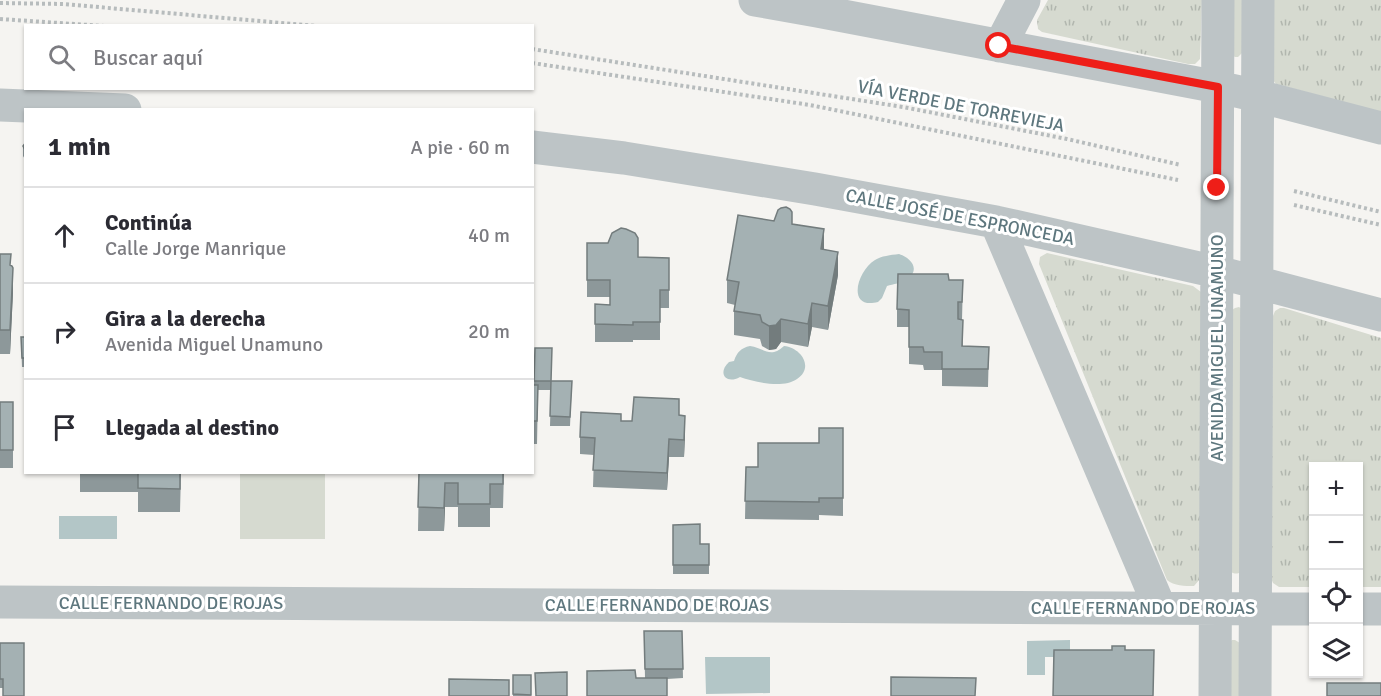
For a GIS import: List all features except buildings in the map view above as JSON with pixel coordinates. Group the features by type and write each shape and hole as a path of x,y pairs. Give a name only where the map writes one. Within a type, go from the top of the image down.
{"street":[{"path":"754,0 1218,87 1381,128"},
{"path":"999,46 1024,0"},
{"name":"AVENIDA MIGUEL UNAMUNO","path":"1215,696 1218,0"},
{"path":"1255,696 1258,0"},
{"path":"0,105 75,108"},
{"name":"CALLE JOSÉ DE ESPRONCEDA","path":"534,147 624,158 815,189 996,222 1217,272 1381,315"},
{"path":"996,222 1160,608"},
{"name":"CALLE FERNANDO DE ROJAS","path":"0,603 1309,609"},
{"path":"1363,609 1381,609"}],"path":[{"path":"0,3 63,4 293,24"},
{"path":"0,19 74,24"},
{"name":"VÍA VERDE DE TORREVIEJA","path":"534,49 903,107 1067,139 1217,181"},
{"path":"534,63 810,105 1217,181"},
{"path":"1258,190 1381,212"},
{"path":"1258,190 1381,225"}],"green space":[{"path":"1048,0 1202,0 1200,59 1195,64 1188,64 1042,32 1038,29 1037,20"},
{"path":"1231,0 1243,0 1242,53 1238,57 1232,55"},
{"path":"1273,0 1381,0 1381,112 1276,84 1273,80"},
{"path":"1047,253 1193,286 1201,292 1200,579 1194,586 1176,585 1167,580 1039,264 1040,257"},
{"path":"1239,307 1243,310 1241,572 1236,574 1231,572 1232,310"},
{"path":"1284,308 1381,338 1381,587 1363,587 1363,462 1309,462 1309,587 1279,587 1273,583 1270,576 1273,316 1275,311"},
{"path":"240,474 325,474 325,539 240,539"},
{"path":"1232,640 1240,643 1241,696 1228,696 1230,642"}],"shaded area":[{"path":"899,254 913,264 911,276 905,281 887,286 878,302 868,303 862,300 858,295 858,288 863,272 875,260"},
{"path":"750,346 767,352 775,352 784,346 796,350 804,359 805,369 797,379 784,384 740,377 727,379 724,374 725,366 734,361 740,351"},
{"path":"59,516 117,516 117,539 59,539"},
{"path":"1070,640 1070,657 1045,657 1045,675 1027,675 1027,641"},
{"path":"705,657 770,657 770,693 706,694"}],"route":[{"path":"999,46 1218,87 1217,188"}]}
